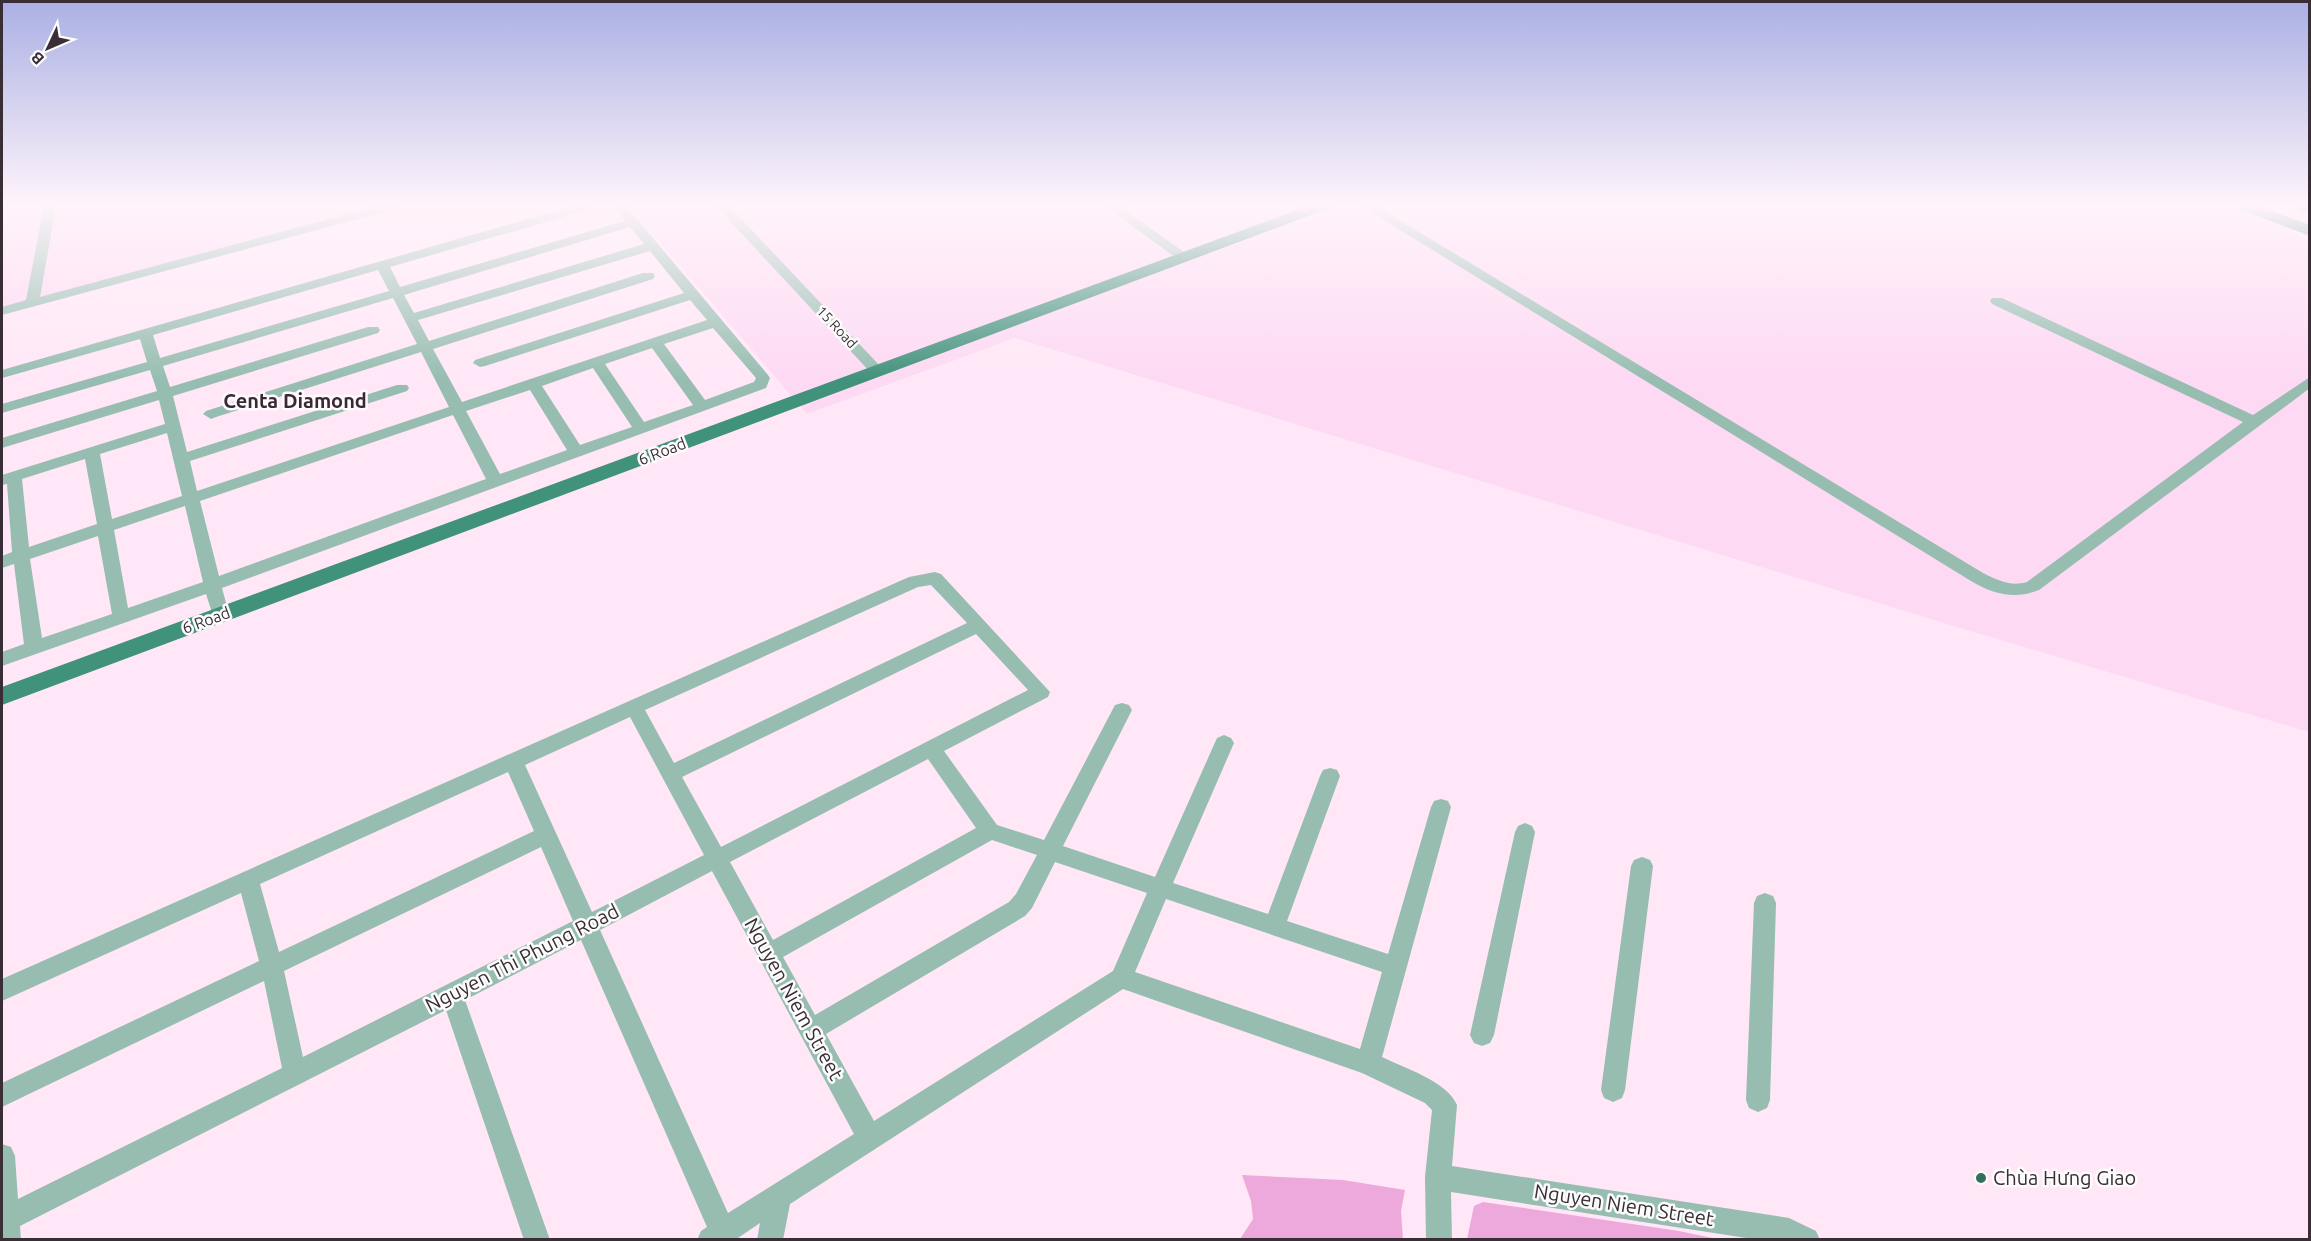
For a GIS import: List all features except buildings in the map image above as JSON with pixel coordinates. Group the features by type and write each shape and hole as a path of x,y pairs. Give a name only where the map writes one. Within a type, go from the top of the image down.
{"main road":[{"name":"6 Road","path":"2,683 217,601 1157,264"},
{"name":"6 Road","path":"2,696 217,601"}],"street":[{"path":"32,303 39,264"},
{"path":"2,311 168,264"},
{"path":"2,374 386,264"},
{"path":"2,409 493,264"},
{"path":"411,318 592,264"},
{"path":"2,659 121,616 217,601 496,482 756,388 764,382 668,264"},
{"name":"15 Road","path":"783,264 792,272"},
{"name":"15 Road","path":"785,264 880,365"},
{"path":"1462,264 1977,577 2002,588 2018,591 2033,586 2310,381"},
{"path":"382,265 496,482"},
{"path":"211,414 648,276"},
{"path":"480,363 694,294"},
{"path":"1997,301 2254,421"},
{"path":"2,562 716,322"},
{"path":"2,443 373,330"},
{"path":"145,333 165,394 217,601"},
{"path":"655,342 702,407"},
{"path":"596,362 641,429"},
{"path":"533,383 576,452"},
{"path":"181,459 402,388"},
{"path":"34,647 8,478 173,426"},
{"path":"92,452 121,616"},
{"path":"2,990 915,581 935,578 979,625 670,774"},
{"name":"Nguyen Thi Phung Road","path":"6,1226 295,1074 1041,692 979,625"},
{"name":"Nguyen Niem Street","path":"634,707 716,860 812,1029 870,1139"},
{"path":"812,1029 1017,909 1024,901 1122,710"},
{"path":"513,762 585,925 716,1236 1122,978 1159,888 1224,743"},
{"path":"932,748 990,831 1394,966"},
{"path":"1274,927 1330,776"},
{"path":"1368,1063 1441,807"},
{"path":"770,953 990,831"},
{"path":"1482,1035 1526,832"},
{"path":"2,1095 546,836"},
{"path":"1613,1090 1642,866"},
{"path":"248,880 272,968 295,1074"},
{"path":"1758,1100 1765,903"},
{"path":"1122,978 1368,1063 1434,1095 1445,1105 1438,1177 1439,1239"},
{"path":"452,995 537,1239"},
{"path":"2,1155 6,1226"},
{"name":"Nguyen Niem Street","path":"1438,1177 1789,1230 1808,1239"},
{"path":"770,1239 778,1197"}],"shaded area":[{"path":"2,264 171,264 2,309"},
{"path":"679,264 2309,264 2309,732 1957,627 1015,338 807,414"},
{"path":"1242,1175 1343,1180 1405,1190 1401,1211 1403,1239 1240,1239 1253,1219 1251,1201"},
{"path":"1483,1202 1679,1231 1717,1239 1467,1239 1474,1206"}],"place":[{"name":"Chùa Hưng Giao","path":"1981,1178"}],"district":[{"name":"Centa Diamond","path":"295,401"}]}
